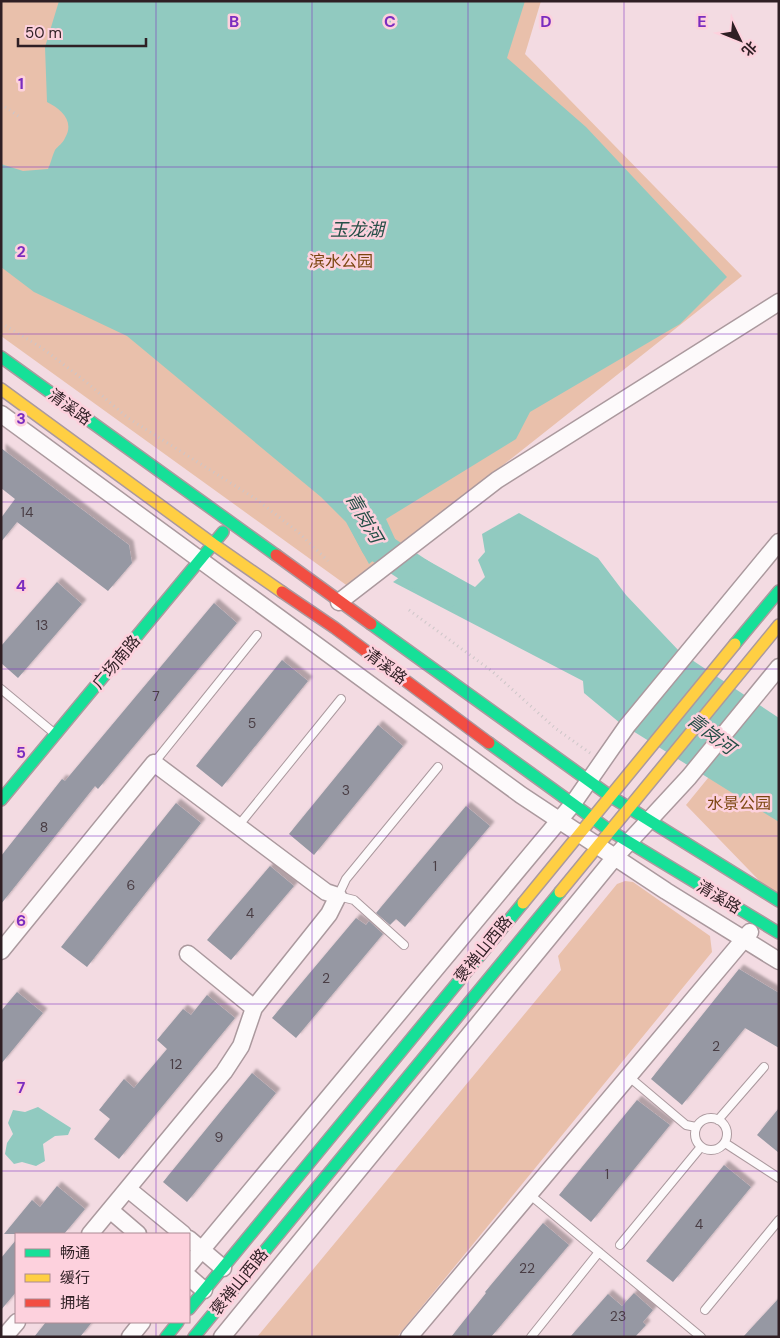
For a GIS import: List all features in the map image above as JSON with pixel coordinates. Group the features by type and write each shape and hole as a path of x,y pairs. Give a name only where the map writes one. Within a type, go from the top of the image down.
{"main road":[{"name":"清溪路","path":"1,357 610,796 779,901"},
{"name":"清溪路","path":"1,389 213,544 335,628 572,805 609,830 779,933"},
{"name":"广场南路","path":"1,800 230,523"},
{"name":"褒禅山西路","path":"190,1308 779,590"},
{"name":"褒禅山西路","path":"194,1337 779,625"},
{"path":"166,1337 177,1323"}],"street":[{"path":"340,602 497,480 779,302"},
{"path":"1,414 521,795 779,960"},
{"path":"190,1262 195,1244 572,805 627,726 779,542"},
{"path":"224,1336 616,857 689,777 779,667"},
{"path":"1,952 154,763 326,892 338,896 329,914 254,1008 241,1046 224,1072 91,1233"},
{"path":"409,1337 759,921"},
{"path":"188,954 254,1008"},
{"path":"128,1189 182,1233"},
{"path":"110,1210 137,1233"},
{"path":"195,1244 223,1268"},
{"path":"190,1278 204,1290"},
{"path":"4,1337 16,1323"},
{"path":"130,1337 141,1323"}],"lane":[{"path":"154,763 257,635"},
{"path":"1,689 56,734"},
{"path":"239,825 341,699"},
{"path":"404,945 354,900 338,896 346,880 438,767"},
{"path":"718,1120 764,1067"},
{"path":"628,1076 686,1125 696,1127"},
{"path":"703,1120 718,1120 726,1128 727,1138 725,1143 716,1150 700,1148 694,1138 696,1127 703,1120"},
{"path":"725,1143 779,1178"},
{"path":"620,1245 700,1148"},
{"path":"529,1194 701,1337"},
{"path":"705,1310 779,1220"},
{"path":"531,1337 599,1252"}],"path":[{"path":"1,104 21,118"},
{"path":"1,323 42,348 85,380 128,418 256,499 298,532 328,561"}],"green space":[{"name":"玉龙湖","path":"1,1 541,1 525,54 742,276 349,587 1,336"},
{"name":"水景公园","path":"757,718 779,731 779,901 686,805"},
{"path":"625,881 633,882 710,936 712,952 397,1337 257,1337 561,970 558,956 617,884"}],"water":[{"name":"玉龙湖","path":"59,1 525,1 507,58 586,127 727,277 680,324 530,412 516,439 386,519 396,541 369,564 346,522 321,497 127,336 34,292 1,267 1,164 23,171 48,169 55,150 68,132 65,116 47,102 45,47"},
{"path":"519,513 598,558 626,595 680,652 779,718 779,822 620,723 584,693 583,681 393,582 425,559 475,587 485,577 478,560 485,552 482,534"},
{"path":"38,1107 71,1128 68,1135 55,1136 43,1144 45,1161 36,1166 22,1162 14,1164 5,1154 7,1143 13,1134 8,1123 13,1110 25,1112"}],"building":[{"path":"1,448 129,545 132,563 108,591 17,522 1,542 1,518 15,499 1,488"},
{"path":"57,582 82,604 18,678 1,663 1,646"},
{"path":"214,603 237,623 98,789 95,786 1,904 1,856 62,779 65,781"},
{"path":"282,660 308,681 222,787 196,766"},
{"path":"378,725 403,746 314,855 289,834"},
{"path":"176,803 201,823 87,967 61,947"},
{"path":"466,806 490,826 405,927 396,919 390,925 376,913"},
{"path":"270,866 294,886 231,960 207,940"},
{"path":"356,918 366,925 369,921 383,934 296,1038 272,1018"},
{"path":"739,969 779,993 779,1048 745,1028 682,1105 651,1079"},
{"path":"17,992 43,1013 1,1064 1,1011"},
{"path":"207,995 235,1018 119,1159 94,1139 110,1119 99,1110 124,1079 134,1088 167,1049 157,1040 183,1009 191,1015"},
{"path":"252,1073 276,1093 187,1202 163,1182"},
{"path":"637,1100 670,1125 591,1222 559,1195"},
{"path":"779,1108 779,1153 757,1135"},
{"path":"724,1165 751,1187 673,1282 646,1261"},
{"path":"57,1186 85,1209 65,1233 4,1234 32,1200 40,1207"},
{"path":"543,1223 569,1245 491,1337 451,1337 485,1292"},
{"path":"15,1241 15,1293 1,1310 1,1258"},
{"path":"634,1293 653,1310 643,1322 646,1325 635,1337 570,1337 608,1294 622,1306"},
{"path":"779,1298 779,1337 743,1337"},
{"path":"45,1323 91,1323 80,1337 34,1337"}],"waterway":[{"name":"青岗河","path":"361,516 376,545 447,592"}],"traffic: fast":[{"path":"1,357 276,555"},
{"path":"1,800 223,532"},
{"path":"735,644 779,591"},
{"path":"371,624 610,796 779,901"},
{"path":"489,743 609,830 779,933"},
{"path":"194,1337 560,892"},
{"path":"190,1308 523,903"},
{"path":"166,1337 177,1323"}],"traffic: slow":[{"path":"1,389 282,592"},
{"path":"560,892 779,625"},
{"path":"523,903 735,644"}],"traffic: jam":[{"path":"276,555 371,624"},
{"path":"282,592 335,628 489,743"}],"park label":[{"name":"滨水公园","path":"341,261"}]}
